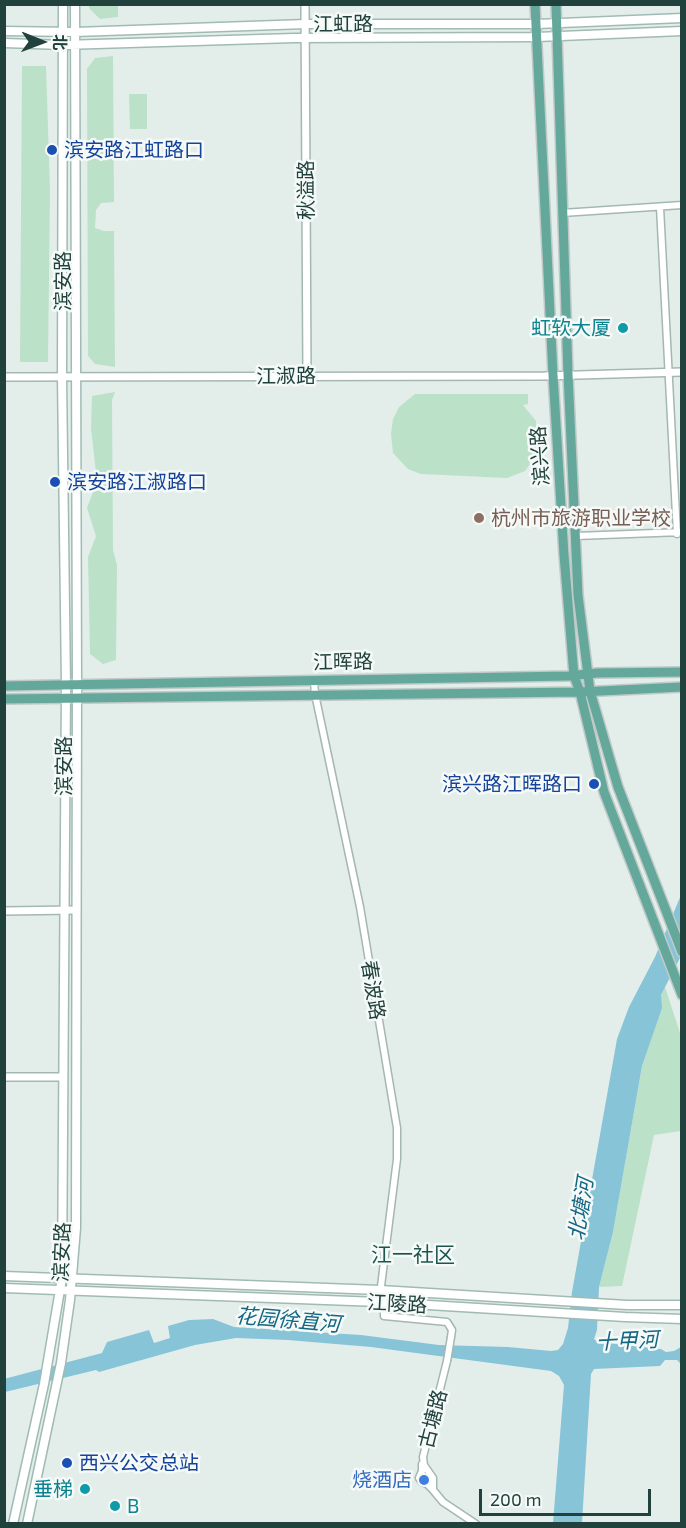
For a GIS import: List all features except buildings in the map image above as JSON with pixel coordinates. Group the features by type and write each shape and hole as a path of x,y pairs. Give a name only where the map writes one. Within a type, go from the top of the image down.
{"main road":[{"name":"滨安路","path":"13,1524 44,1383 63,1278 63,911 66,686 62,377 63,4"},
{"name":"滨安路","path":"27,1524 61,1363 71,1290 76,1228 75,4"},
{"name":"滨兴路","path":"535,4 553,375 574,676 585,692 618,787 681,952"},
{"name":"滨兴路","path":"556,4 578,595 588,674 585,692 604,792 681,995"},
{"name":"江虹路","path":"4,31 75,32 306,24 537,24 681,18"},
{"name":"江虹路","path":"4,44 63,45 306,38 537,37 681,32"},
{"name":"江晖路","path":"4,686 681,672"},
{"name":"江晖路","path":"4,699 585,692 681,687"},
{"name":"江陵路","path":"4,1276 380,1290 627,1305 681,1305"},
{"name":"江陵路","path":"4,1288 382,1302 541,1313 681,1319"}],"street":[{"name":"秋溢路","path":"305,4 307,376"},
{"path":"562,213 681,206"},
{"path":"576,536 679,533 660,207"},
{"name":"江淑路","path":"4,377 553,375 681,372"},
{"name":"春波路","path":"314,681 360,907 397,1128 397,1159 380,1290 382,1302"},
{"path":"4,911 75,910"},
{"path":"4,1077 63,1077"},
{"name":"古塘路","path":"382,1302 384,1316 447,1322 452,1330 447,1361 423,1457 424,1465 434,1478 433,1490 443,1502 476,1524"},
{"path":"423,1457 419,1478 433,1490"}],"green space":[{"path":"89,5 118,5 118,17 100,19 89,8"},
{"path":"113,56 114,202 101,203 96,210 95,228 114,231 115,367 95,364 88,356 87,69 95,58"},
{"path":"22,66 46,66 50,190 48,362 20,362"},
{"path":"129,94 147,94 147,129 130,129"},
{"path":"115,392 112,400 113,550 117,565 116,660 103,664 90,654 88,557 96,536 87,508 97,482 91,428 92,396"},
{"path":"415,394 528,394 528,404 523,405 536,421 537,455 525,471 507,478 421,474 408,469 393,453 391,434 393,419 399,407"},
{"path":"665,987 681,1036 681,1131 654,1135 622,1286 599,1287 613,1232 642,1066 661,1008 661,996"}],"water":[{"path":"681,895 681,956 661,995 662,1008 642,1066 613,1232 599,1287 597,1330 594,1339 598,1342 661,1349 666,1352 681,1347 681,1364 677,1360 665,1360 660,1366 594,1369 591,1374 582,1523 553,1523 564,1385 559,1376 551,1371 371,1347 236,1338 195,1345 99,1372 96,1370 5,1392 4,1379 102,1353 107,1342 149,1330 154,1343 170,1338 168,1326 189,1320 213,1319 234,1327 361,1335 439,1345 558,1350 563,1344 568,1328 572,1292 617,1039 629,1007 655,957"}],"place":[{"name":"滨安路江虹路口","path":"52,150"},
{"name":"虹软大厦","path":"623,328"},
{"name":"滨安路江淑路口","path":"55,482"},
{"name":"杭州市旅游职业学校","path":"479,518"},
{"name":"滨兴路江晖路口","path":"594,784"},
{"name":"西兴公交总站","path":"67,1463"},
{"name":"烧酒店","path":"424,1480"},
{"name":"垂梯","path":"85,1489"},
{"name":"B","path":"115,1506"}],"district":[{"name":"江一社区","path":"413,1255"}],"water label":[{"name":"北塘河","path":"581,1209"},
{"name":"花园徐直河","path":"288,1320"},
{"name":"十甲河","path":"627,1341"}]}
